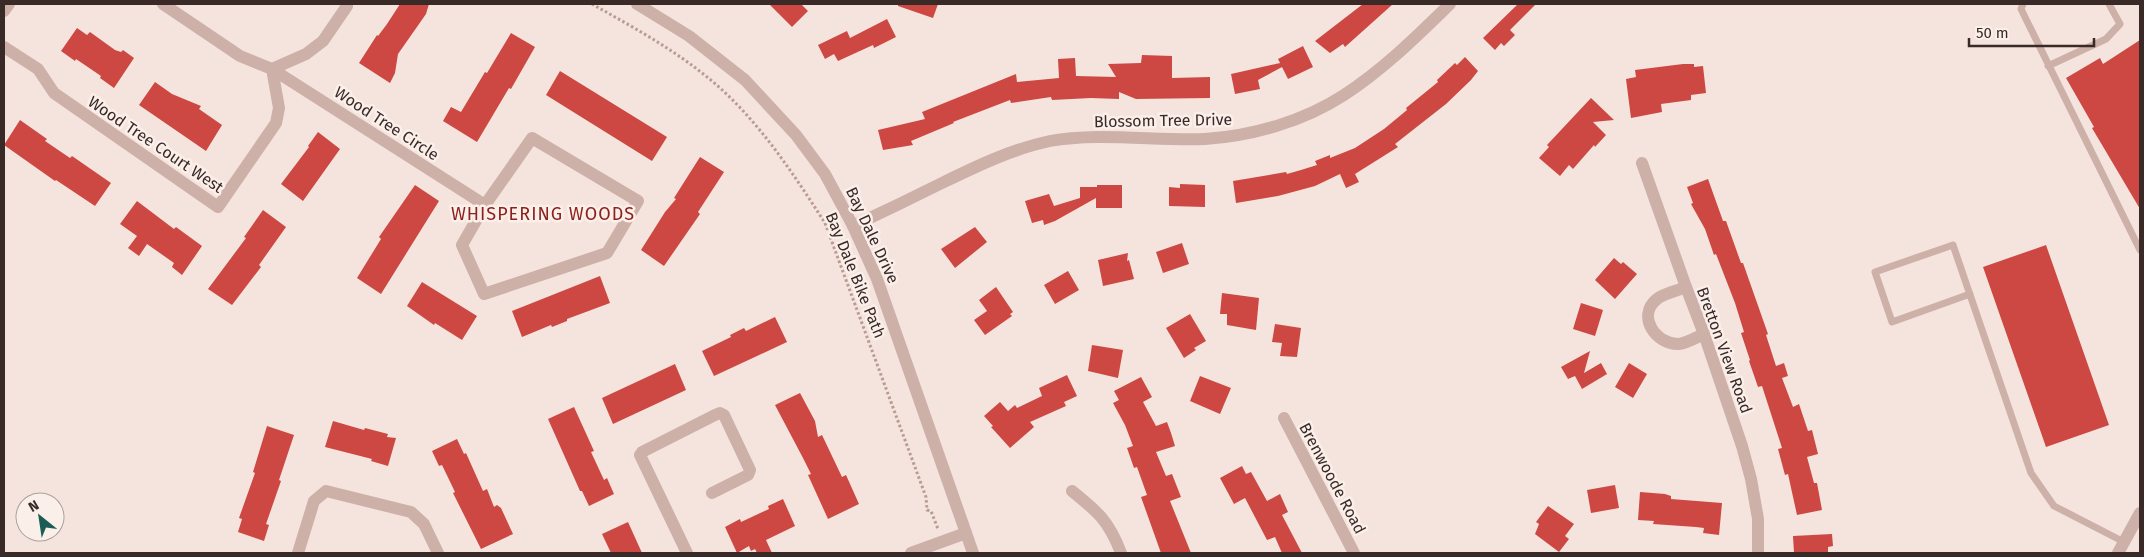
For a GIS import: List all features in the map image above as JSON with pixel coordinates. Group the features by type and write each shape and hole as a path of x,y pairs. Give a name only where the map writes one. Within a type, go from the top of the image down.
{"street":[{"path":"4,11 9,4"},
{"name":"Wood Tree Circle","path":"163,4 240,56 272,69 485,205"},
{"path":"272,69 306,54 324,41 347,6 346,4"},
{"name":"Bay Dale Drive","path":"637,4 689,36 744,80 796,135 825,174 853,226 877,279 973,553"},
{"name":"Blossom Tree Drive","path":"853,226 985,162 1016,150 1052,141 1088,138 1205,139 1240,135 1271,128 1305,115 1343,96 1376,72 1450,4"},
{"name":"Wood Tree Court West","path":"4,47 38,69 54,93 218,207 276,123 279,108 272,69"},
{"path":"532,138 638,201 606,253 484,294 462,245 485,205 532,138"},
{"name":"Bretton View Road","path":"1642,163 1704,334 1751,479 1758,519 1758,553"},
{"path":"1686,287 1655,301 1649,311 1648,320 1652,330 1668,342 1681,344 1704,334"},
{"path":"687,553 640,454 720,413 724,415 750,470 748,475 712,493"},
{"name":"Brenwoode Road","path":"1284,418 1354,553"},
{"path":"298,553 314,501 326,491 411,512 424,524 438,553"},
{"path":"1072,491 1102,516 1116,541 1120,553"},
{"path":"2121,548 2140,514"},
{"path":"911,553 966,533"}],"lane":[{"path":"2048,66 2106,39 2120,24 2109,4"},
{"path":"2022,6 2048,66 2140,250"},
{"path":"1970,294 1892,322 1875,272 1953,245 1970,294 2031,473 2054,506 2121,548"}],"path":[{"name":"Bay Dale Bike Path","path":"592,4 647,36 702,73 740,109 764,137 803,189 825,223 926,497 927,510 931,511 943,541"}],"building":[{"path":"400,4 429,4 426,14 398,54 395,73 390,83 359,63"},
{"path":"769,4 801,4 808,11 792,27"},
{"path":"898,4 938,4 933,18 898,6"},
{"path":"1363,4 1393,4 1345,47 1343,44 1330,53 1315,41"},
{"path":"1518,4 1536,4 1510,30 1515,35 1504,46 1501,43 1495,50 1483,38"},
{"path":"887,19 896,37 874,48 873,45 838,61 834,54 825,59 818,45 847,31 850,38"},
{"path":"77,28 87,35 90,32 115,50 121,52 123,50 134,58 114,88 100,78 101,76 61,51"},
{"path":"511,33 535,47 477,142 443,121 451,107 461,112"},
{"path":"2140,40 2140,209 2092,128 2094,127 2066,78 2100,58 2103,64"},
{"path":"1303,46 1313,67 1288,79 1278,59"},
{"path":"1142,55 1172,56 1172,78 1210,77 1210,98 1136,99 1119,92 1119,99 1052,100 1051,97 1011,103 1010,100 911,141 913,145 883,150 878,130 925,119 922,112 1016,74 1017,82 1059,78 1058,59 1075,58 1076,76 1116,77 1108,64 1141,63"},
{"path":"1465,57 1478,71 1471,80 1446,104 1395,144 1398,147 1355,174 1359,182 1346,188 1340,174 1315,186 1278,196 1236,203 1233,181 1286,172 1287,174 1317,165 1315,161 1330,155 1330,158 1355,148 1384,129 1407,110 1406,108 1438,82 1437,80 1455,63 1457,65"},
{"path":"1280,63 1282,67 1258,80 1260,89 1235,94 1231,74"},
{"path":"1694,64 1694,67 1703,66 1706,93 1691,95 1691,100 1661,104 1662,112 1631,118 1626,79 1636,77 1635,70"},
{"path":"560,71 667,137 652,161 546,95"},
{"path":"155,82 172,94 201,106 199,109 222,125 206,151 139,105"},
{"path":"1591,98 1614,120 1593,122 1606,135 1595,147 1594,145 1573,169 1569,165 1560,176 1539,158 1549,147 1547,145"},
{"path":"20,120 47,139 45,141 70,158 72,156 111,183 95,206 55,181 4,145"},
{"path":"318,132 340,149 303,201 281,184"},
{"path":"700,157 724,172 698,212 700,214 664,266 641,250 665,212 676,199 674,198"},
{"path":"1708,179 1723,221 1726,221 1741,263 1743,263 1768,334 1766,335 1776,366 1784,363 1788,376 1782,378 1793,407 1799,404 1808,431 1812,430 1818,454 1807,457 1814,483 1817,483 1822,510 1797,515 1788,474 1785,475 1778,449 1782,448 1762,386 1758,387 1749,361 1741,333 1744,332 1735,303 1705,229 1691,204 1693,203 1687,187"},
{"path":"1180,184 1205,185 1205,207 1169,206 1169,187 1180,188"},
{"path":"415,185 439,201 381,294 357,278 381,239 379,237"},
{"path":"1097,185 1122,185 1122,208 1096,208 1096,198 1055,221 1044,225 1043,220 1032,223 1025,201 1049,194 1054,206 1080,198 1080,187 1097,187"},
{"path":"137,201 174,229 176,227 202,246 182,275 172,267 174,263 147,244 139,256 128,248 137,236 120,224"},
{"path":"263,210 286,227 259,265 261,267 232,305 208,289 246,238 244,237"},
{"path":"975,227 987,242 955,268 941,249"},
{"path":"1182,243 1189,264 1163,273 1156,252"},
{"path":"2046,245 2109,425 2046,447 1983,267"},
{"path":"1128,253 1127,261 1129,260 1134,279 1103,286 1098,260"},
{"path":"1614,258 1621,264 1623,262 1637,274 1615,299 1595,280"},
{"path":"1068,271 1079,290 1055,304 1044,285"},
{"path":"600,276 610,303 522,337 512,311"},
{"path":"422,282 477,316 462,340 435,323 434,325 407,306"},
{"path":"996,287 1013,312 1010,314 1012,316 985,335 974,320 987,311 979,300"},
{"path":"1222,293 1259,298 1256,330 1227,325 1227,314 1220,314"},
{"path":"1581,303 1603,310 1595,336 1573,329"},
{"path":"1190,314 1206,341 1194,348 1196,350 1184,358 1166,328"},
{"path":"775,317 787,342 714,376 702,351 731,337 730,335 744,328 746,331"},
{"path":"1275,324 1301,328 1297,357 1280,356 1282,343 1272,342"},
{"path":"1092,345 1123,350 1118,378 1088,371"},
{"path":"1590,351 1584,373 1601,363 1607,374 1582,389 1575,376 1568,379 1561,367"},
{"path":"1629,363 1647,374 1633,398 1615,387"},
{"path":"675,364 686,390 613,424 602,398"},
{"path":"1067,375 1077,396 1064,402 1066,406 1030,422 1034,427 1010,448 991,427 993,426 984,416 1000,402 1008,411 1015,405 1017,408 1042,396 1039,388"},
{"path":"1200,376 1231,388 1220,414 1190,401"},
{"path":"1141,377 1152,397 1143,402 1156,426 1167,422 1175,446 1156,452 1166,476 1172,474 1181,497 1170,501 1191,553 1161,553 1141,497 1147,495 1137,467 1134,468 1127,448 1133,446 1125,425 1113,403 1119,400 1114,391"},
{"path":"800,393 815,421 818,437 822,435 842,477 846,475 859,504 828,519 808,475 811,474 775,405"},
{"path":"574,407 594,451 591,452 604,480 607,478 614,494 589,506 582,491 580,491 548,419"},
{"path":"333,421 364,430 365,428 388,434 387,437 396,438 388,466 371,461 372,459 325,447"},
{"path":"267,426 294,435 266,524 269,525 264,541 238,532 242,519 239,518 255,473 253,472"},
{"path":"457,439 464,454 466,453 483,491 487,489 494,507 497,505 501,508 513,534 481,549 453,493 455,492 442,465 439,466 432,451"},
{"path":"1242,466 1246,474 1251,472 1267,501 1280,494 1288,512 1282,515 1302,553 1282,553 1275,537 1267,540 1245,498 1234,504 1220,478"},
{"path":"1615,485 1619,508 1591,513 1587,490"},
{"path":"1640,492 1665,494 1671,496 1671,499 1722,503 1719,535 1703,533 1704,528 1653,524 1654,521 1638,520"},
{"path":"783,499 795,526 766,540 772,553 757,553 755,549 751,551 749,546 737,553 725,527 740,519 741,522 769,509 768,506"},
{"path":"1548,506 1574,524 1565,536 1569,539 1559,552 1535,534 1539,524 1536,522"},
{"path":"628,522 642,553 611,553 602,534"},
{"path":"1832,534 1833,546 1828,547 1828,553 1794,553 1793,536"}],"district":[{"name":"WHISPERING WOODS","path":"543,214"}]}
